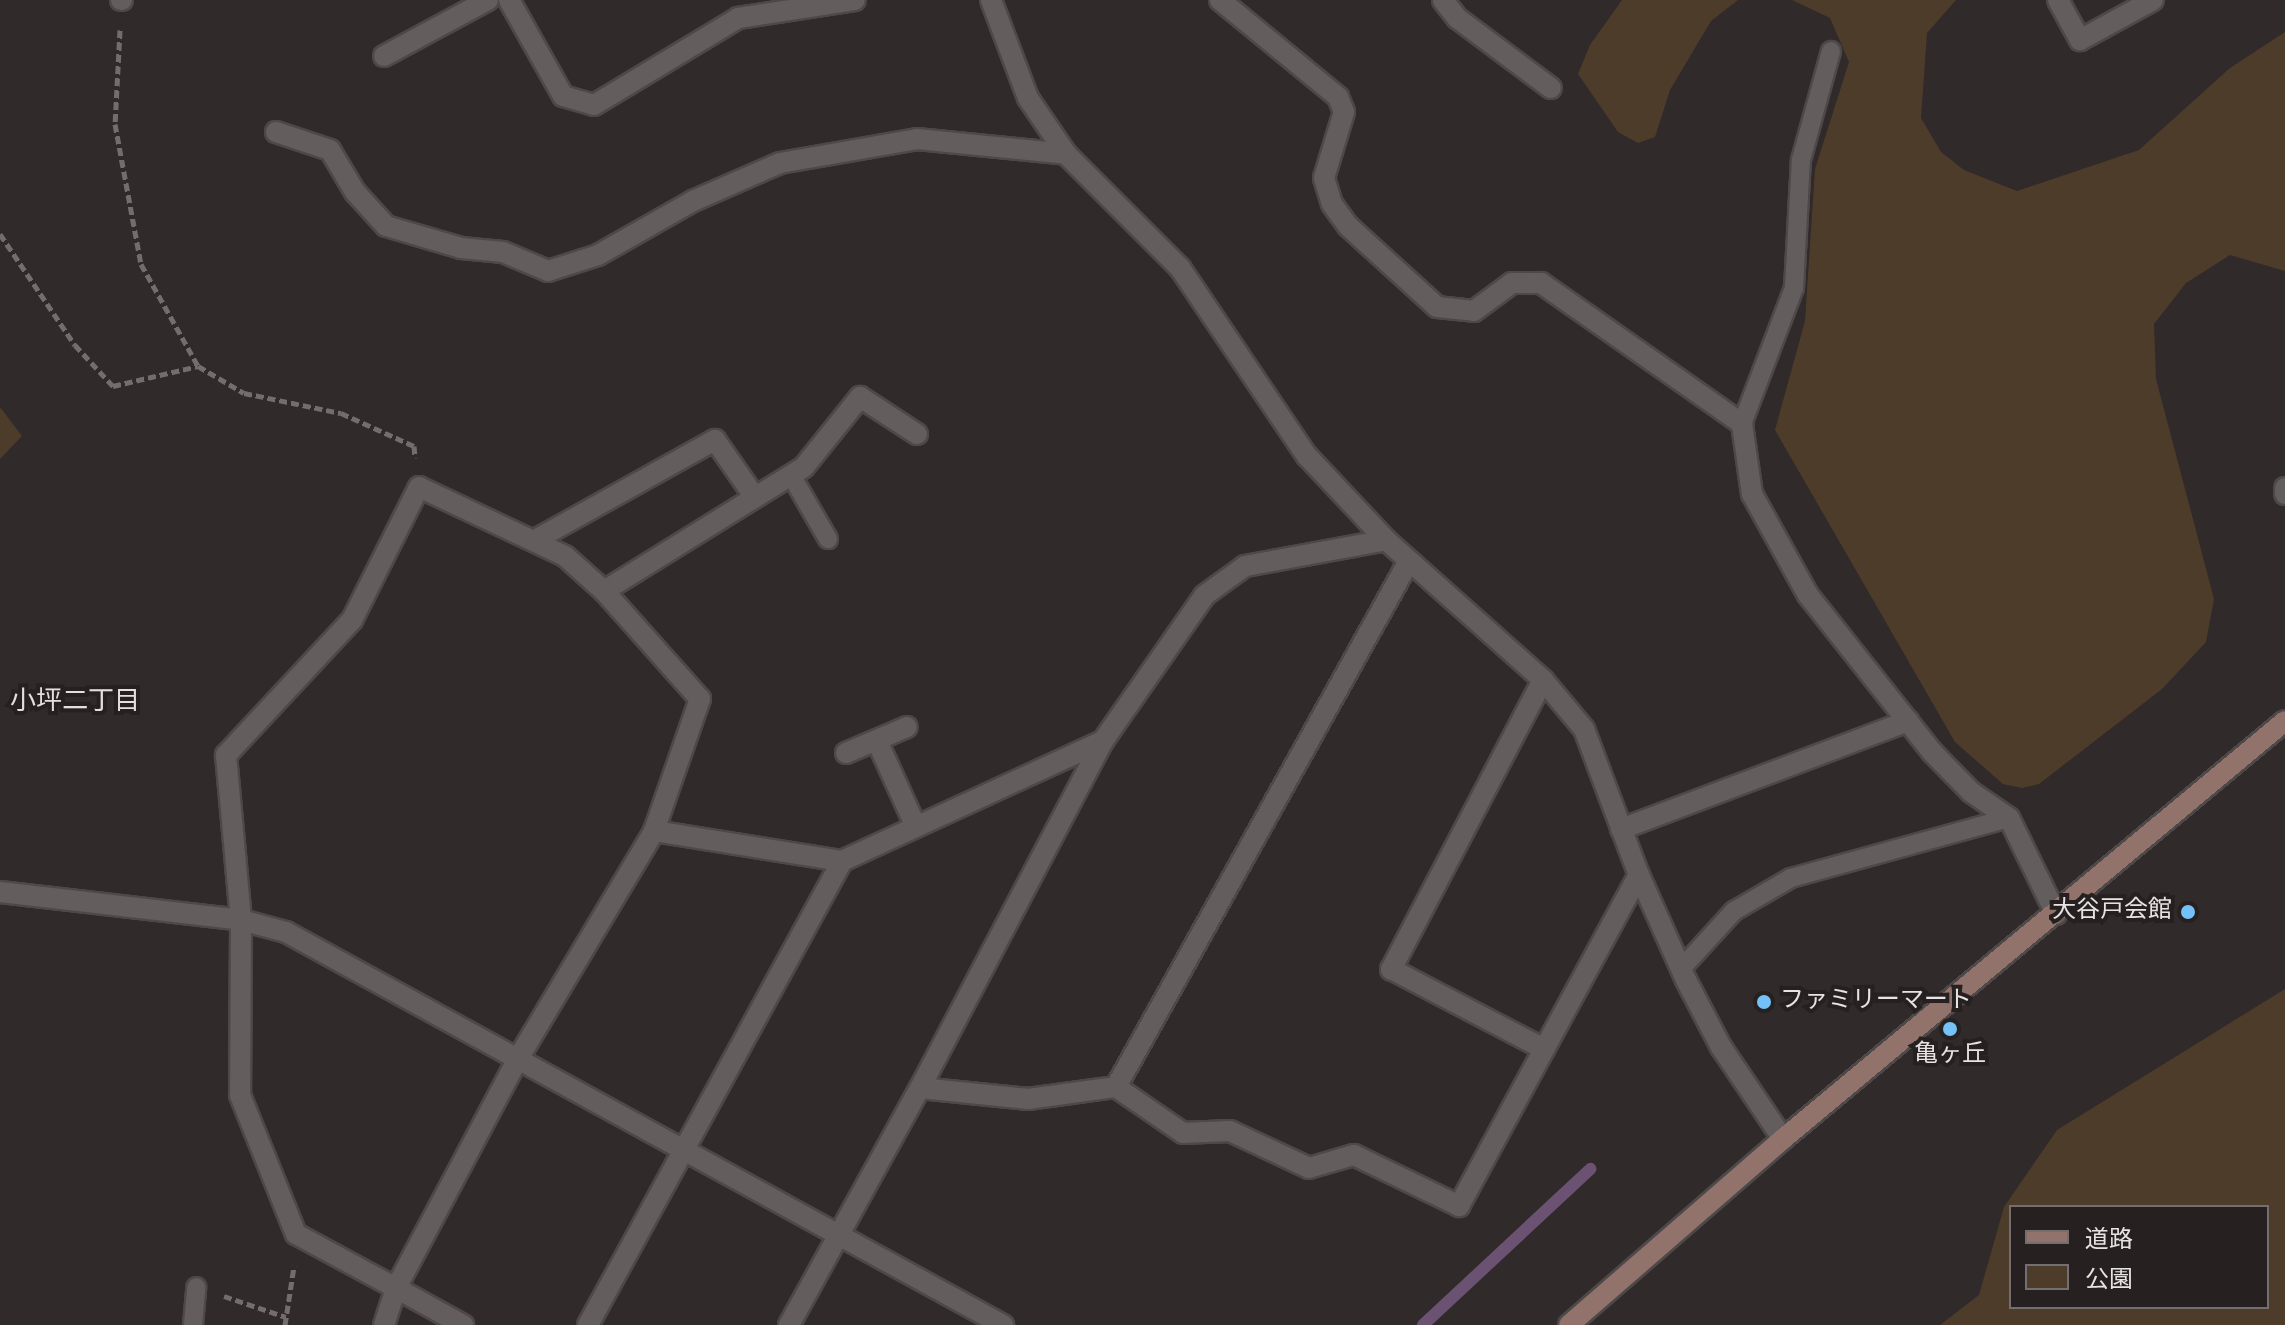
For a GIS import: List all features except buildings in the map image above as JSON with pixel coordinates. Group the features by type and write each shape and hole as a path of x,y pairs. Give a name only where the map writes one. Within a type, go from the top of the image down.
{"street":[{"path":"384,56 488,0"},
{"path":"509,0 563,96 594,105 738,18 855,0"},
{"path":"991,0 1028,98 1066,154 1180,268 1307,456 1386,540 1543,680 1584,729 1639,875 1681,969 1721,1047 1783,1139"},
{"path":"1220,0 1338,97 1344,112 1324,178 1332,204 1348,226 1437,307 1474,311 1512,283 1541,283 1742,424 1752,494 1808,595 1908,721 1971,792 2009,818 2056,914"},
{"path":"1443,0 1457,18 1551,88"},
{"path":"2058,0 2080,40 2153,0"},
{"path":"276,132 330,150 355,192 386,226 461,248 503,252 548,271 598,255 693,201 780,163 917,139 1066,154"},
{"path":"604,591 804,467 860,397 917,434"},
{"path":"537,539 715,440 754,496"},
{"path":"384,1325 396,1288 519,1057 654,831 700,699 604,591 537,539 419,487 352,620 226,755 241,920 240,1095 296,1234 305,1240 396,1288 463,1325"},
{"path":"2285,488 2285,494"},
{"path":"789,1325 920,1088 1103,741 1215,588 1245,566 1386,540"},
{"path":"1116,1087 1409,561"},
{"path":"1543,680 1391,969 1544,1049"},
{"path":"1621,829 1908,721"},
{"path":"1569,1325 1783,1139 2285,721"},
{"path":"846,753 907,727"},
{"path":"877,741 916,827"},
{"path":"654,831 842,861 1103,741"},
{"path":"588,1325 842,861"},
{"path":"920,1088 1028,1099 1116,1087 1183,1133 1230,1131 1309,1168 1354,1155 1459,1206 1639,875"},
{"path":"0,892 241,920 286,932 519,1057 683,1153 839,1234 995,1323"}],"lane":[{"path":"1742,424 1794,288 1801,160 1831,51"},
{"path":"791,475 828,539"},
{"path":"1681,969 1734,911 1791,878 2009,818"},
{"path":"193,1325 196,1287"}],"path":[{"path":"122,0 115,124 141,264 198,366 244,393 341,413 414,446 419,487"},
{"path":"0,234 75,345 113,386 198,366"},
{"path":"285,1325 290,1274 305,1240"},
{"path":"196,1287 286,1317"}],"green space":[{"path":"1622,0 1738,0 1711,21 1670,90 1655,137 1638,143 1618,132 1578,74 1590,45"},
{"path":"1792,0 1956,0 1927,33 1921,118 1941,152 1964,170 2017,191 2139,150 2230,68 2285,32 2285,271 2230,255 2186,283 2154,324 2156,379 2214,599 2206,642 2162,689 2039,784 2022,788 2003,784 1955,742 1775,430 1805,321 1815,169 1849,62 1830,18"},
{"path":"0,407 22,436 0,459"},
{"path":"2285,989 2285,1325 1940,1325 1979,1295 2004,1207 2057,1130"}],"waterway":[{"path":"1423,1325 1590,1169"}],"place":[{"name":"大谷戸会館","path":"2188,912"},
{"name":"ファミリーマート","path":"1764,1002"},
{"name":"亀ヶ丘","path":"1950,1029"}],"district":[{"name":"小坪二丁目","path":"75,703"}]}
